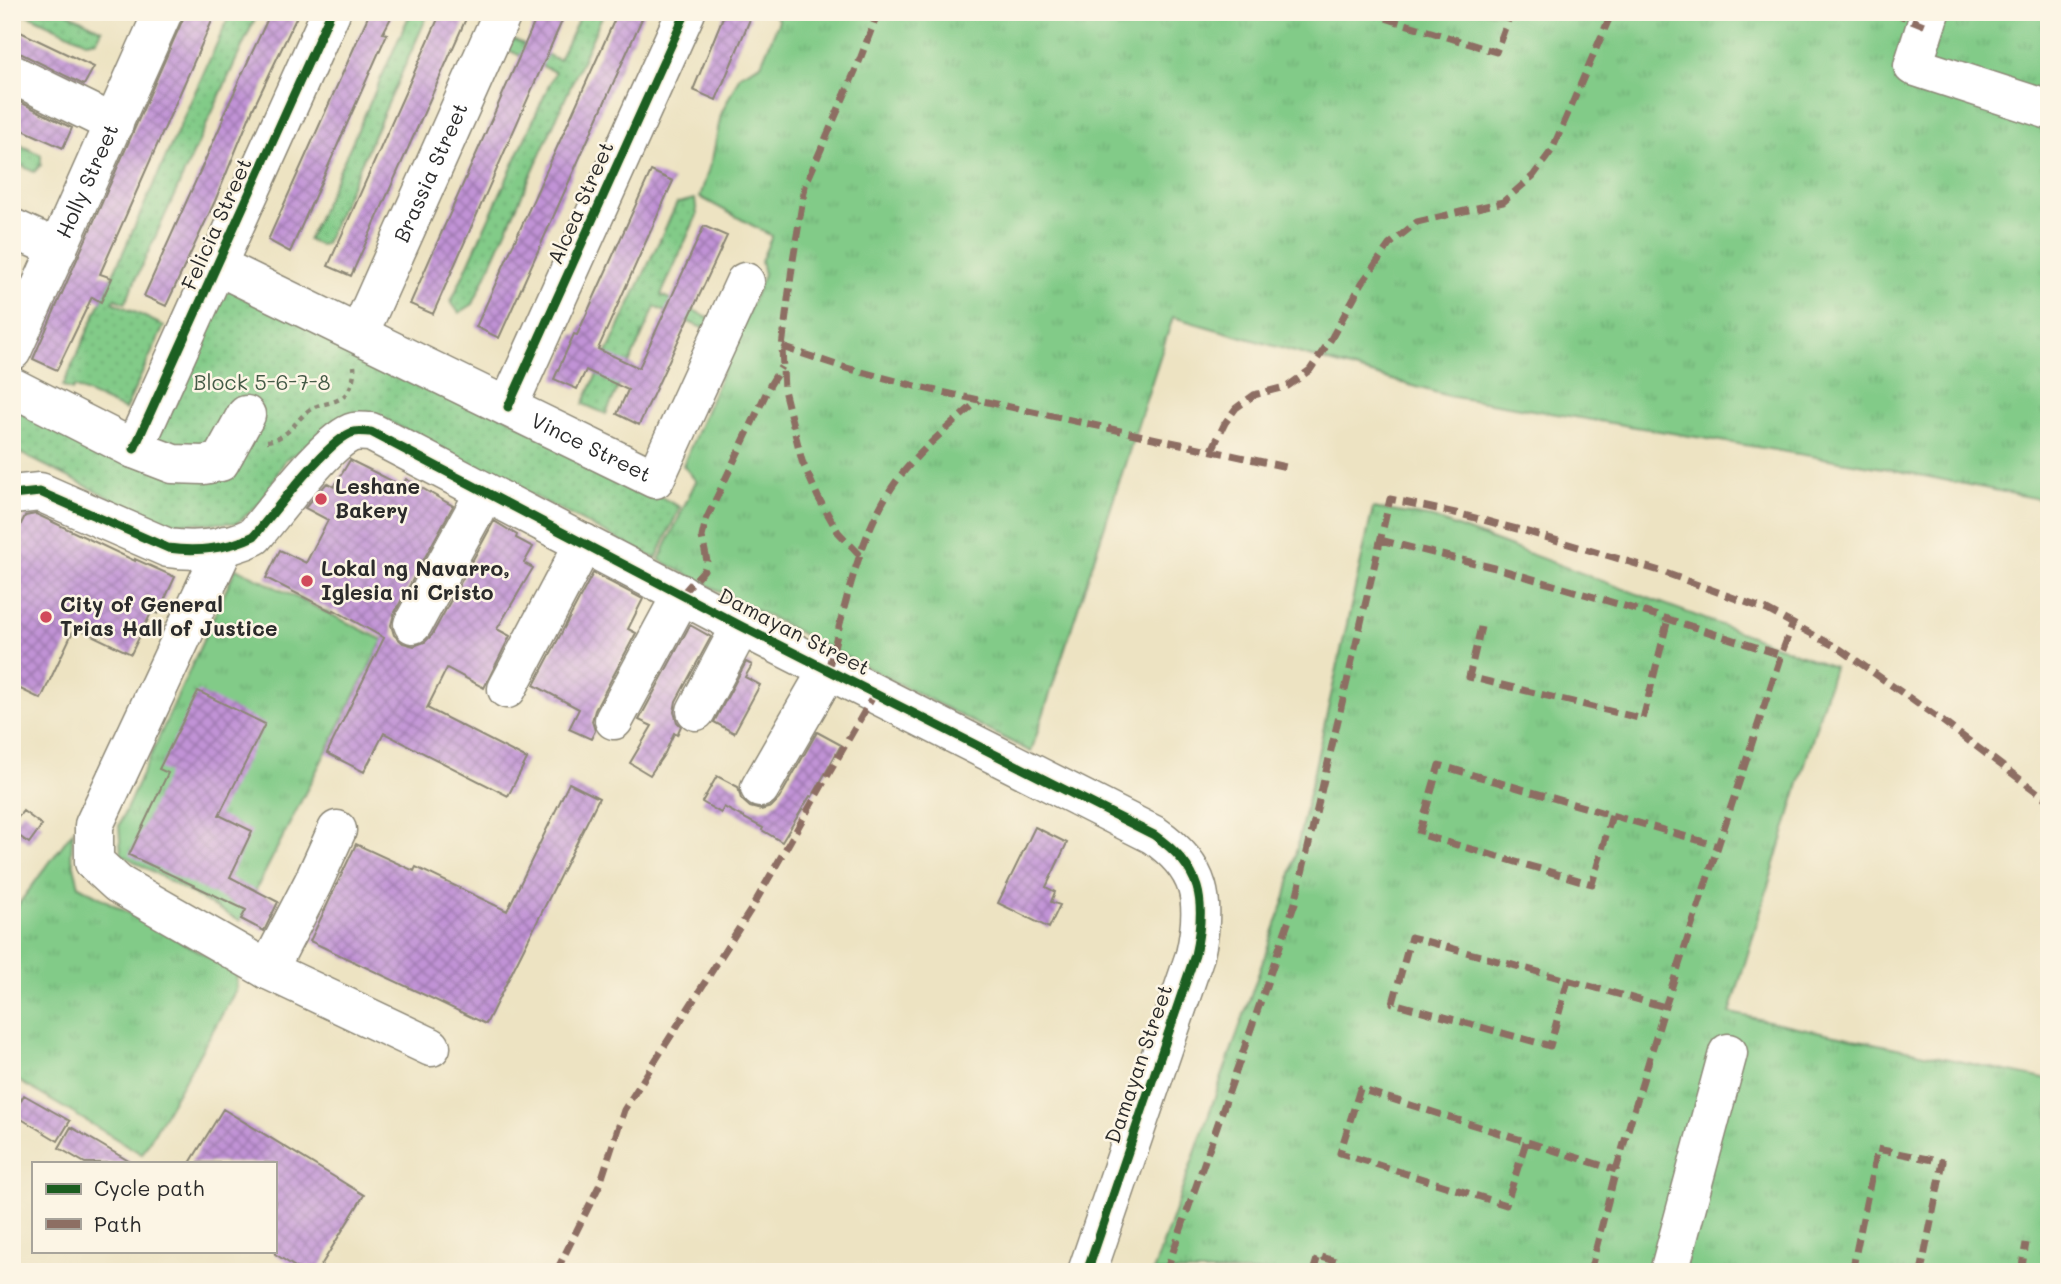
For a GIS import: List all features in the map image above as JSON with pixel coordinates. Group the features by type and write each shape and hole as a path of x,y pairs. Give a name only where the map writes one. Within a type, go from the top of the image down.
{"street":[{"name":"Holly Street","path":"12,351 163,12"},
{"name":"Felicia Street","path":"134,449 331,12"},
{"name":"Brassia Street","path":"359,334 503,12"},
{"name":"Alcea Street","path":"508,407 687,12"},
{"path":"1930,12 1913,66 2049,110"},
{"path":"12,74 114,124"},
{"path":"12,228 58,249"},
{"name":"Vince Street","path":"218,266 655,479 744,282"},
{"path":"12,387 134,449 173,464 203,465 220,462 241,424"},
{"name":"Damayan Street","path":"12,495 40,492 168,548 190,551 225,545 245,541 254,536 330,449 355,432 371,432 741,626 1154,835 1170,846 1184,862 1194,881 1202,908 1200,932 1195,955 1087,1272"},
{"path":"413,624 485,492"},
{"path":"507,689 584,542"},
{"path":"225,545 94,825 94,862 118,884 268,970 431,1047"},
{"path":"614,719 682,594"},
{"path":"696,711 741,626"},
{"path":"760,788 828,670"},
{"path":"268,970 337,830"},
{"path":"1669,1272 1728,1053"}],"path":[{"path":"241,424 258,440 271,441 287,433 316,407 333,402 347,393 355,372 353,358 359,334"}],"green space":[{"path":"22,12 66,12 102,30 97,40 86,42"},
{"path":"231,12 258,12 125,303 115,299 113,302 164,326 125,410 74,387 72,390 63,386"},
{"path":"407,12 429,12 325,244 319,245 308,240 410,14"},
{"path":"582,12 604,12 473,304 459,313 451,302 555,72 508,50 513,39 559,60"},
{"path":"772,12 2049,12 2049,501 1889,469 1448,396 1173,317 1031,752 659,560 696,481 683,465 764,275 761,261 772,236 700,197 713,155 721,114 740,75 761,64 779,21"},
{"path":"12,141 41,155 41,165 34,172 12,161"},
{"path":"695,199 697,215 661,295 714,320 709,331 655,307 606,414 583,404 677,203"},
{"name":"Block 5-6-7-8","path":"234,285 378,351 680,507 656,559 386,420 339,418 306,448 286,459 261,502 237,523 160,523 12,449 12,408 138,464 219,292"},
{"path":"1373,508 1433,518 1834,667 1730,1013 2049,1080 2049,1272 1153,1272 1286,896"},
{"path":"236,568 383,640 240,921 121,854 119,825"},
{"path":"73,831 71,854 79,886 237,972 236,990 142,1154 12,1077 12,913"}],"building":[{"path":"186,12 216,12 100,274 112,278 101,302 92,297 57,370 33,359"},
{"path":"271,12 299,12 166,306 144,296"},
{"path":"370,12 394,12 383,33 387,34 290,252 268,240"},
{"path":"441,12 469,12 351,276 328,266"},
{"path":"539,12 566,12 433,314 410,304"},
{"path":"618,12 645,12 499,338 476,327"},
{"path":"725,12 740,12 751,17 716,100 693,90"},
{"path":"12,28 94,67 84,85 22,54 12,52"},
{"path":"12,98 72,128 63,148 12,125"},
{"path":"651,171 673,181 598,349 639,368 704,226 727,236 639,425 617,414 628,390 586,370 577,389 554,379 574,334 577,335"},
{"path":"350,460 402,486 406,479 453,506 394,614 391,625 394,635 403,643 414,646 425,642 432,635 494,521 533,547 524,563 533,568 497,629 510,636 484,688 447,668 427,708 527,759 508,796 384,733 364,772 327,753 384,638 334,610 333,612 266,578 280,550 306,563 328,520 305,508 327,483 334,487"},
{"name":"City of General Trias Hall of Justice","path":"36,514 175,577 158,614 152,611 131,654 75,627 41,699 12,685 12,542 25,516"},
{"path":"593,573 643,599 628,629 636,633 595,710 592,721 595,731 591,739 569,729 579,709 534,685"},
{"path":"690,625 711,637 676,701 674,712 681,726 677,735 674,733 665,753 650,775 630,763 652,726 639,720"},
{"path":"746,662 752,665 745,677 760,685 734,733 714,722"},
{"path":"198,691 265,724 219,815 252,831 230,877 278,902 264,931 241,919 246,910 129,855 168,773 159,769"},
{"path":"817,732 841,745 812,797 810,796 782,842 762,830 763,828 724,807 721,813 702,802 717,776 738,787 741,799 750,807 761,810 771,807 779,799"},
{"path":"569,783 599,798 486,1024 310,941 356,844 414,871 416,867 507,911"},
{"path":"23,811 42,825 29,843 12,831 12,825"},
{"path":"1035,827 1067,843 1046,887 1055,892 1051,902 1060,905 1049,928 998,903"},
{"path":"24,1095 70,1121 58,1141 13,1114"},
{"path":"223,1109 364,1195 317,1272 303,1272 275,1254 276,1162 191,1162"},
{"path":"71,1127 130,1162 83,1162 59,1148"}],"marked path":[{"path":"860,555 838,532 802,461 784,390 782,347 805,186 878,12"},
{"path":"1366,12 1496,52 1511,12"},
{"path":"1212,450 1225,423 1236,408 1254,395 1288,386 1310,370 1331,339 1362,283 1389,245 1417,222 1503,202 1533,176 1552,150 1612,12"},
{"path":"1892,12 1926,26"},
{"path":"782,347 846,368 923,388 1291,468"},
{"path":"682,594 704,570 707,561 702,537 706,520 781,367"},
{"path":"828,670 854,573 882,503 914,460 979,400"},
{"path":"1166,1272 1295,903 1390,499 1521,530 1660,571 1767,610 1840,649 2049,801"},
{"path":"1380,540 1503,570 1781,655"},
{"path":"1481,627 1469,677 1643,719 1668,619"},
{"path":"1590,1272 1616,1170 1665,1007 1793,623"},
{"path":"556,1272 600,1184 624,1110 750,911 875,693"},
{"path":"1612,815 1592,884 1419,834 1439,765 1718,846"},
{"path":"1568,980 1550,1046 1393,1003 1411,937 1665,1007"},
{"path":"1526,1142 1506,1205 1340,1153 1360,1089 1616,1170"},
{"path":"1852,1272 1877,1149 1943,1162 1921,1272"},
{"path":"2021,1272 2026,1243"},
{"path":"1313,1272 1318,1256 1372,1272"}],"cycle path":[{"path":"134,449 331,12"},
{"path":"508,407 686,12"},
{"path":"12,495 40,492 168,548 190,550 223,547 254,536 316,462 343,437 354,432 371,432 741,626 1154,835 1170,847 1191,873 1200,902 1199,936 1195,955 1087,1272"}],"place":[{"name":"Leshane Bakery","path":"321,499"},
{"name":"Lokal ng Navarro, Iglesia ni Cristo","path":"307,581"},
{"name":"City of General Trias Hall of Justice","path":"46,617"}]}
